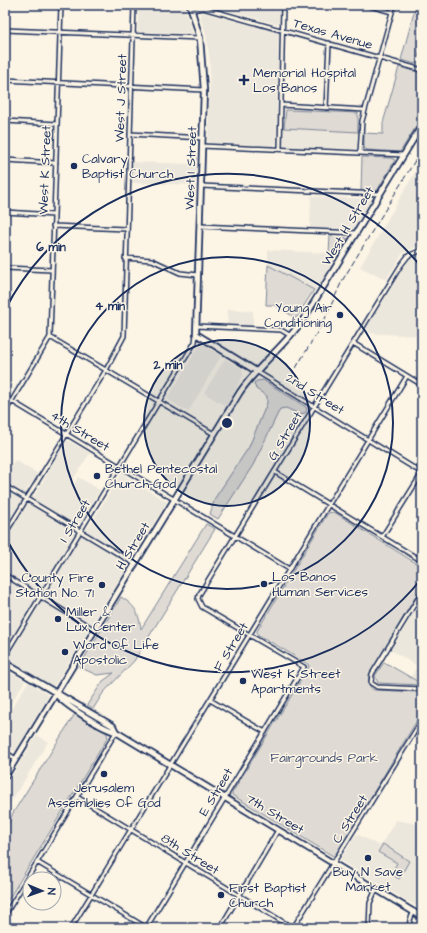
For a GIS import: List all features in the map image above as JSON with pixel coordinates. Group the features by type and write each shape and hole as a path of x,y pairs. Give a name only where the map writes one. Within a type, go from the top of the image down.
{"street":[{"name":"West K Street","path":"50,337 61,5"},
{"name":"West J Street","path":"106,370 124,336 125,258 134,5"},
{"name":"West I Street","path":"190,5 200,38 204,90 196,334"},
{"path":"280,149 283,5"},
{"path":"366,5 392,12"},
{"path":"360,153 361,125 394,5"},
{"name":"Texas Avenue","path":"192,10 203,8 422,70"},
{"path":"5,30 200,38"},
{"path":"326,108 329,43"},
{"path":"5,80 204,90"},
{"path":"281,105 365,110"},
{"path":"5,121 57,124"},
{"name":"West H Street","path":"291,336 357,233 422,125"},
{"path":"130,134 202,138"},
{"path":"202,146 405,155"},
{"path":"5,160 56,163"},
{"path":"201,186 380,194"},
{"path":"5,212 54,215"},
{"path":"53,226 126,229"},
{"path":"200,226 357,233"},
{"name":"G Street","path":"250,634 202,607 198,599 400,265 408,256 422,250"},
{"path":"125,258 152,260 180,273 198,275"},
{"path":"5,268 52,270"},
{"path":"196,326 281,330 291,336"},
{"name":"2nd Street","path":"196,334 422,473"},
{"name":"I Street","path":"5,655 160,402 195,342 196,334"},
{"name":"H Street","path":"5,777 240,392 256,371 291,336"},
{"path":"5,412 50,337 214,434"},
{"path":"353,343 422,385"},
{"path":"5,534 106,370"},
{"name":"F Street","path":"71,928 407,376"},
{"name":"4th Street","path":"5,397 289,569"},
{"path":"275,472 422,561"},
{"path":"382,538 422,473"},
{"path":"5,486 135,564"},
{"path":"5,575 95,630"},
{"path":"422,592 372,674 371,683 377,687 422,689"},
{"name":"E Street","path":"146,928 304,667 250,634"},
{"name":"7th Street","path":"5,663 112,726 116,732 422,916"},
{"path":"210,700 265,732"},
{"name":"C Street","path":"293,928 422,720"},
{"path":"5,915 116,732"},
{"path":"5,752 16,759"},
{"name":"8th Street","path":"77,797 293,928"},
{"path":"220,928 279,830"},
{"path":"37,862 146,928"},
{"path":"369,928 370,903 376,889"},
{"path":"409,928 410,920 414,911"}],"shaded area":[{"path":"138,5 184,5 193,34 138,32"},
{"path":"207,5 279,5 279,22 276,24"},
{"name":"Memorial Hospital Los Banos","path":"202,12 279,33 276,144 273,146 210,143 208,141 210,62 206,34 200,17"},
{"path":"284,128 358,132 357,148 286,147 283,144"},
{"path":"422,160 422,244 403,253 386,280 360,267"},
{"path":"133,162 197,164 196,185 132,183"},
{"path":"311,196 369,199 370,202 353,229 310,228"},
{"path":"268,250 339,253 316,292 268,265"},
{"path":"422,254 422,336 363,333 409,259"},
{"path":"228,309 253,311 253,327 227,326"},
{"path":"201,343 221,356 188,412 167,399"},
{"path":"225,359 242,369 243,375 226,406 204,393"},
{"path":"67,440 90,453 72,481 75,483 78,477 100,490 80,523 88,528 121,474 167,502 55,685 52,686 5,657 5,476 15,460 38,474 26,491 34,496"},
{"path":"416,608 422,613 422,684 411,677 417,666 391,650"},
{"path":"5,669 25,681 5,713"},
{"path":"28,682 47,694 48,697 16,751 13,751 5,746 5,719"},
{"path":"37,735 48,742 5,812 5,787"},
{"path":"396,820 422,825 422,910 341,861 341,858 357,834 380,846","holes":["409,861 399,879 391,874 397,863"]}],"green space":[{"path":"416,5 422,5 422,44 416,64 401,60"},
{"path":"399,67 422,73 422,117 400,152 367,150 364,148 364,133 383,134 383,123"},
{"path":"286,110 358,113 358,132 284,128"},
{"path":"362,157 391,158 395,160 377,191 361,191"},
{"path":"330,236 347,238 347,241 339,253 329,253"},
{"path":"268,265 314,290 296,318 274,305 266,305"},
{"path":"263,380 306,407 307,410 305,413 299,414 286,408 280,409 253,465 218,519 210,514 215,498 249,447 267,403 267,396 256,389 254,383"},
{"name":"Fairgrounds Park","path":"334,512 422,567 422,586 369,675 369,684 374,690 419,692 422,695 422,712 336,855 333,856 232,795 232,793 309,667 308,664 257,634 257,631 328,513"},
{"path":"206,524 215,529 134,661 103,693 93,709 87,705 103,681 114,673 97,675 79,667 121,597 136,611 141,629"},
{"path":"384,662 422,685 378,683 375,676"},
{"path":"76,712 106,731 108,737 26,871 22,871 22,877 5,905 5,831 13,813"},
{"path":"383,844 409,861 399,879 391,874 397,863 378,852"}],"railway":[{"path":"296,368 324,321 342,281 422,149"}],"place":[{"name":"Memorial Hospital Los Banos","path":"244,80"},
{"name":"Calvary Baptist Church","path":"74,166"},
{"name":"Young Air Conditioning","path":"340,315"},
{"name":"Bethel Pentecostal Church-God","path":"97,476"},
{"name":"Los Banos Human Services","path":"264,584"},
{"name":"County Fire Station No. 71","path":"102,585"},
{"name":"Miller & Lux Center","path":"58,619"},
{"name":"Word Of Life Apostolic","path":"65,652"},
{"name":"West K Street Apartments","path":"243,681"},
{"name":"Jerusalem Assemblies Of God","path":"104,774"},
{"name":"Buy N Save Market","path":"368,858"},
{"name":"First Baptist Church","path":"221,895"}]}
